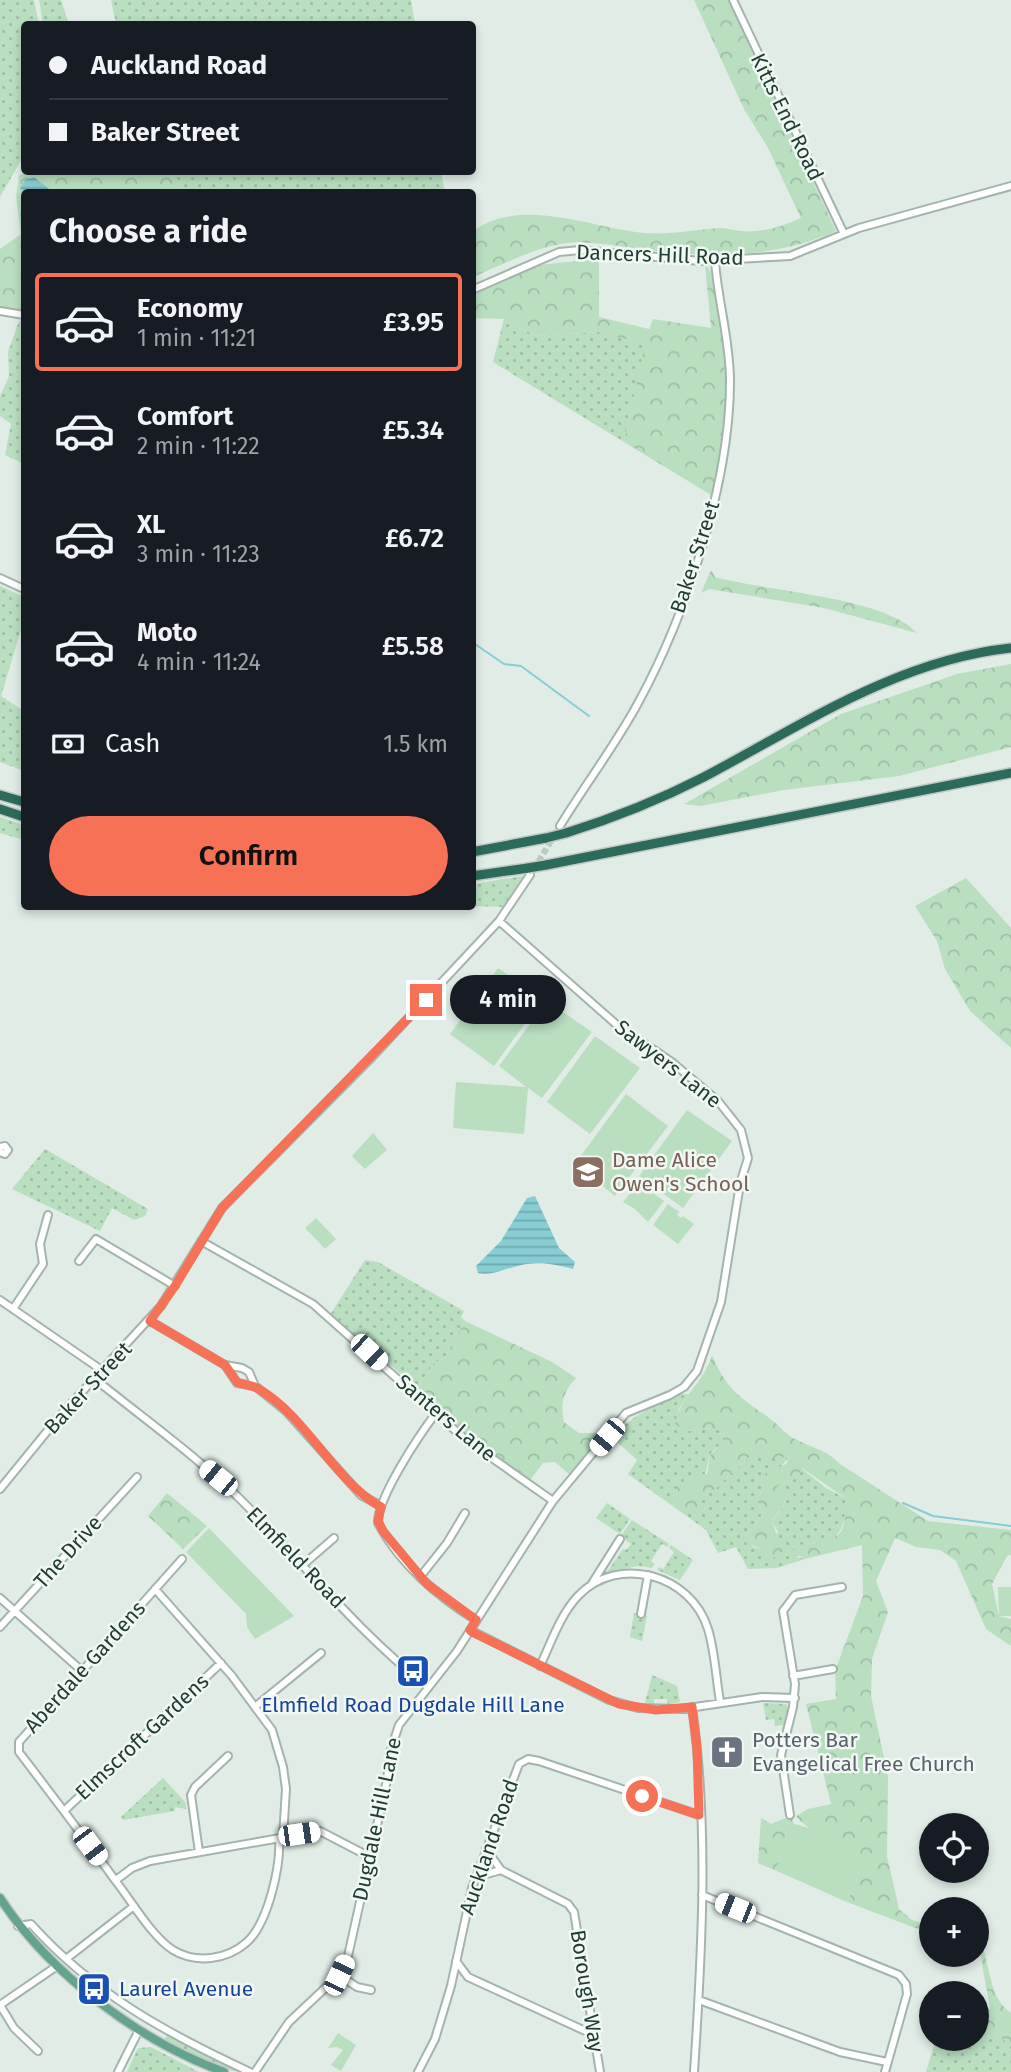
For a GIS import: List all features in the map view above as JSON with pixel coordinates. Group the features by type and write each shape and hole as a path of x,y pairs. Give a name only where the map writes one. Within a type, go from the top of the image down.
{"highway":[{"path":"476,851 546,838 563,829 609,819 670,794 824,710 883,682 965,656 1011,648"},
{"path":"476,876 529,871 546,865 1011,773"},
{"path":"0,794 21,801"},
{"path":"0,809 21,816"}],"main road":[{"path":"0,1898 19,1926 57,1966 121,2010 139,2030 224,2072"}],"street":[{"name":"Kitts End Road","path":"733,0 844,234"},
{"name":"Dancers Hill Road","path":"476,288 559,251 580,250 715,261 790,256 844,234 1011,186"},
{"name":"Baker Street","path":"563,829 637,705 657,663 684,598 717,489 728,428 730,370 728,336 715,261"},
{"path":"0,312 21,315"},
{"path":"0,578 21,588"},
{"name":"Baker Street","path":"0,1489 95,1379 150,1321 175,1286 201,1241 237,1191 345,1086 499,921 529,871"},
{"name":"Sawyers Lane","path":"499,921 617,1025 704,1088 730,1114 746,1140 748,1158 740,1184 722,1302 697,1371"},
{"path":"13,1309 43,1264 40,1244 48,1216"},
{"path":"79,1261 96,1239 175,1286"},
{"name":"Santers Lane","path":"201,1241 313,1304 465,1439 553,1501"},
{"path":"0,1300 103,1371"},
{"path":"150,1321 225,1365 249,1372 255,1386 291,1416 361,1495 381,1507"},
{"path":"225,1365 237,1382 255,1386"},
{"name":"Dugdale Hill Lane","path":"253,2072 289,2022 339,1975 348,1956 397,1729 470,1630 553,1501 626,1413 684,1387 697,1371"},
{"name":"Elmfield Road","path":"95,1379 218,1478 304,1564 373,1639 428,1687"},
{"path":"436,1413 419,1434 381,1507 379,1524 420,1577 449,1602 476,1620"},
{"name":"The Drive","path":"0,1627 137,1477"},
{"path":"420,1577 447,1543 465,1513"},
{"path":"304,1564 334,1538"},
{"path":"540,1666 566,1611 590,1586 620,1539"},
{"name":"Aberdale Gardens","path":"155,1589 256,1706 272,1730 283,1767 286,1799 281,1837 262,1924 244,1945 229,1954 197,1958 171,1949 134,1906 18,1746 82,1671 155,1589 182,1559"},
{"path":"590,1586 618,1575 648,1575 677,1587 700,1612 708,1628 720,1702"},
{"path":"641,1614 648,1575"},
{"path":"790,1815 782,1755 795,1698 784,1615 786,1604 797,1594 842,1587"},
{"path":"0,1598 82,1671"},
{"path":"470,1630 623,1705 656,1710 720,1702 795,1698"},
{"path":"256,1706 321,1653"},
{"name":"Elmscroft Gardens","path":"64,1811 221,1663"},
{"path":"793,1676 833,1670"},
{"path":"692,1707 697,1748 703,1952 694,2072"},
{"path":"199,1852 191,1795 195,1787 228,1756"},
{"name":"Auckland Road","path":"418,2072 435,2039 451,1986 466,1906 516,1768 528,1759 699,1815"},
{"path":"116,1881 132,1868 150,1861 281,1837 327,1832 368,1856"},
{"name":"Borough Way","path":"486,1849 501,1870 572,1908 600,2072"},
{"path":"476,1877 501,1870"},
{"path":"702,1895 899,1975 906,1984 907,1994 884,2072"},
{"path":"66,1959 134,1906"},
{"path":"19,1926 31,1924 121,2010 253,2072"},
{"path":"456,1961 468,1977 594,2035"},
{"path":"37,2052 14,2028 0,2005 57,1966"},
{"path":"339,1975 360,1988 371,1990"},
{"path":"451,1986 468,1977"},
{"path":"699,2000 840,2052 887,2062"},
{"path":"118,2072 139,2030"}],"green space":[{"path":"0,0 34,0 38,21 21,21 21,160 0,197"},
{"path":"39,0 61,0 68,21 42,21"},
{"path":"111,0 411,0 414,21 115,21"},
{"path":"694,0 728,0 836,231 790,246 744,254 696,254 568,243 531,252 476,276 476,229 492,221 513,216 557,217 644,233 719,228 756,231 779,227 801,218 768,148 744,109"},
{"path":"169,175 442,175 444,189 175,189"},
{"path":"174,175 185,189 21,189 21,234 16,197 19,176"},
{"path":"21,234 21,311 0,308 0,249"},
{"path":"599,259 599,317 649,329 653,319 711,328 705,264 710,270 721,328 726,382 723,436 711,495 624,442 645,344 598,332 536,336 504,319 476,318 476,293 538,265"},
{"path":"504,319 536,336 598,332 646,344 624,442 493,362"},
{"path":"21,321 21,463 5,455 11,424 0,416 0,396 9,376 8,352"},
{"path":"711,570 715,577 852,603 879,611 901,621 917,633 824,608 709,589 701,593"},
{"path":"0,586 21,596 21,630 1,696 21,709 21,770 0,762"},
{"path":"1011,664 1011,747 899,776 784,790 700,806 684,804 841,714 957,674"},
{"path":"0,817 21,824 21,839 0,833"},
{"path":"523,876 503,907 476,906 476,884"},
{"path":"966,878 1011,928 1011,1048 970,1011 945,969 937,941 915,906"},
{"path":"498,968 543,999 494,1066 450,1034"},
{"path":"547,1001 592,1032 542,1098 528,1088 524,1134 453,1128 456,1082 526,1087 499,1066"},
{"path":"595,1036 640,1068 590,1134 547,1102"},
{"path":"626,1094 668,1126 615,1196 575,1164"},
{"path":"687,1110 732,1141 683,1208 639,1176"},
{"path":"373,1133 387,1150 365,1169 352,1156"},
{"path":"45,1149 148,1209 145,1216 134,1220 112,1208 100,1231 12,1189"},
{"path":"639,1182 651,1195 653,1193 664,1201 648,1222 623,1202"},
{"path":"668,1204 679,1212 677,1215 694,1224 678,1244 653,1225"},
{"path":"316,1218 336,1239 325,1249 305,1228"},
{"path":"365,1260 378,1262 464,1311 461,1317 465,1321 445,1358 434,1363 418,1388 330,1315"},
{"path":"465,1321 552,1362 576,1378 564,1398 564,1422 579,1433 604,1433 604,1436 569,1474 555,1462 543,1463 530,1480 456,1428 418,1388 434,1363 445,1358"},
{"path":"712,1355 724,1378 736,1393 787,1434 829,1455 928,1521 1011,1530 1011,1555 1007,1556 992,1584 999,1616 1011,1619 1011,1646 986,1629 956,1561 940,1550 916,1547 895,1538 876,1581 888,1612 872,1659 871,1696 888,1777 887,1856 899,1909 919,1922 919,1929 847,1902 863,1864 817,1834 796,1816 808,1809 831,1804 806,1704 836,1699 835,1671 863,1596 862,1545 805,1559 792,1552 799,1545 837,1536 844,1524 845,1498 802,1468 797,1478 777,1486 783,1493 785,1504 772,1520 781,1550 772,1560 761,1549 746,1543 748,1533 763,1514 757,1500 763,1488 762,1475 786,1464 789,1457 771,1458 758,1449 715,1489 700,1499 702,1506 697,1517 679,1509 670,1499 684,1481 707,1474 710,1455 724,1441 725,1430 699,1428 686,1432 675,1424 682,1405"},
{"path":"682,1394 689,1394 678,1410 686,1432 699,1428 725,1430 724,1441 710,1454 699,1499 715,1489 758,1449 789,1457 763,1488 757,1500 763,1514 748,1533 753,1547 761,1549 778,1532 772,1521 785,1504 783,1493 776,1486 797,1478 801,1468 826,1488 845,1498 843,1522 835,1537 830,1542 814,1542 797,1557 805,1559 777,1568 748,1569 736,1547 718,1553 706,1530 628,1474 637,1460 614,1439 620,1430 635,1417"},
{"path":"167,1493 207,1526 183,1549 148,1516"},
{"path":"607,1503 630,1519 620,1534 596,1518"},
{"path":"632,1520 669,1544 667,1547 662,1544 651,1561 654,1564 652,1568 637,1566 600,1575 603,1570 607,1572 623,1549 626,1550 631,1544 620,1537"},
{"path":"209,1528 294,1616 255,1639 247,1627 246,1614 186,1552"},
{"path":"671,1545 693,1560 680,1580 657,1570 659,1567 663,1569 674,1552 669,1548"},
{"path":"998,1587 1011,1587 1011,1616 999,1616"},
{"path":"634,1613 647,1616 642,1641 630,1637"},
{"path":"652,1675 677,1686 680,1702 667,1704 667,1699 654,1699 654,1704 645,1703"},
{"path":"763,1703 786,1704 789,1709 784,1725 775,1726 774,1719 766,1720"},
{"path":"163,1778 186,1803 186,1809 175,1807 175,1811 123,1820 121,1817"},
{"path":"761,1818 771,1824 792,1818 794,1824 789,1824 777,1871 758,1863"},
{"path":"789,1823 809,1828 830,1838 849,1850 863,1864 847,1902 777,1871"},
{"path":"983,1967 988,1967 997,1997 1011,2013 1011,2045 989,2030 989,1981 985,1981"},
{"path":"989,2030 1011,2045 1011,2072 926,2072 932,2051 989,2051"},
{"path":"338,2033 356,2045 341,2071 331,2065 343,2050 337,2047 328,2048"},
{"path":"167,2035 244,2072 223,2069 202,2060 164,2039"},
{"path":"151,2047 199,2072 127,2072 138,2048"}],"water":[{"path":"34,177 49,189 21,189 20,188 25,180"},
{"path":"535,1196 559,1248 575,1262 573,1269 534,1263 490,1273 478,1273 476,1266 501,1241 527,1198"}],"waterway":[{"path":"476,645 504,664 521,666 589,716"},
{"path":"903,1503 933,1516 1011,1526"}],"tunnel":[{"path":"534,869 560,826"}],"place":[{"name":"Dame Alice Owen's School","path":"588,1172"},
{"name":"Elmfield Road Dugdale Hill Lane","path":"413,1671"},
{"name":"Potters Bar Evangelical Free Church","path":"727,1752"},
{"name":"Laurel Avenue","path":"94,1989"}],"route":[{"path":"426,1000 336,1095 222,1208 175,1286 150,1321 225,1365 230,1377 243,1385 255,1386 290,1414 360,1494 381,1507 379,1524 417,1574 449,1602 476,1620 470,1630 472,1632 619,1704 656,1710 692,1707 697,1748 699,1815 642,1796"}]}
